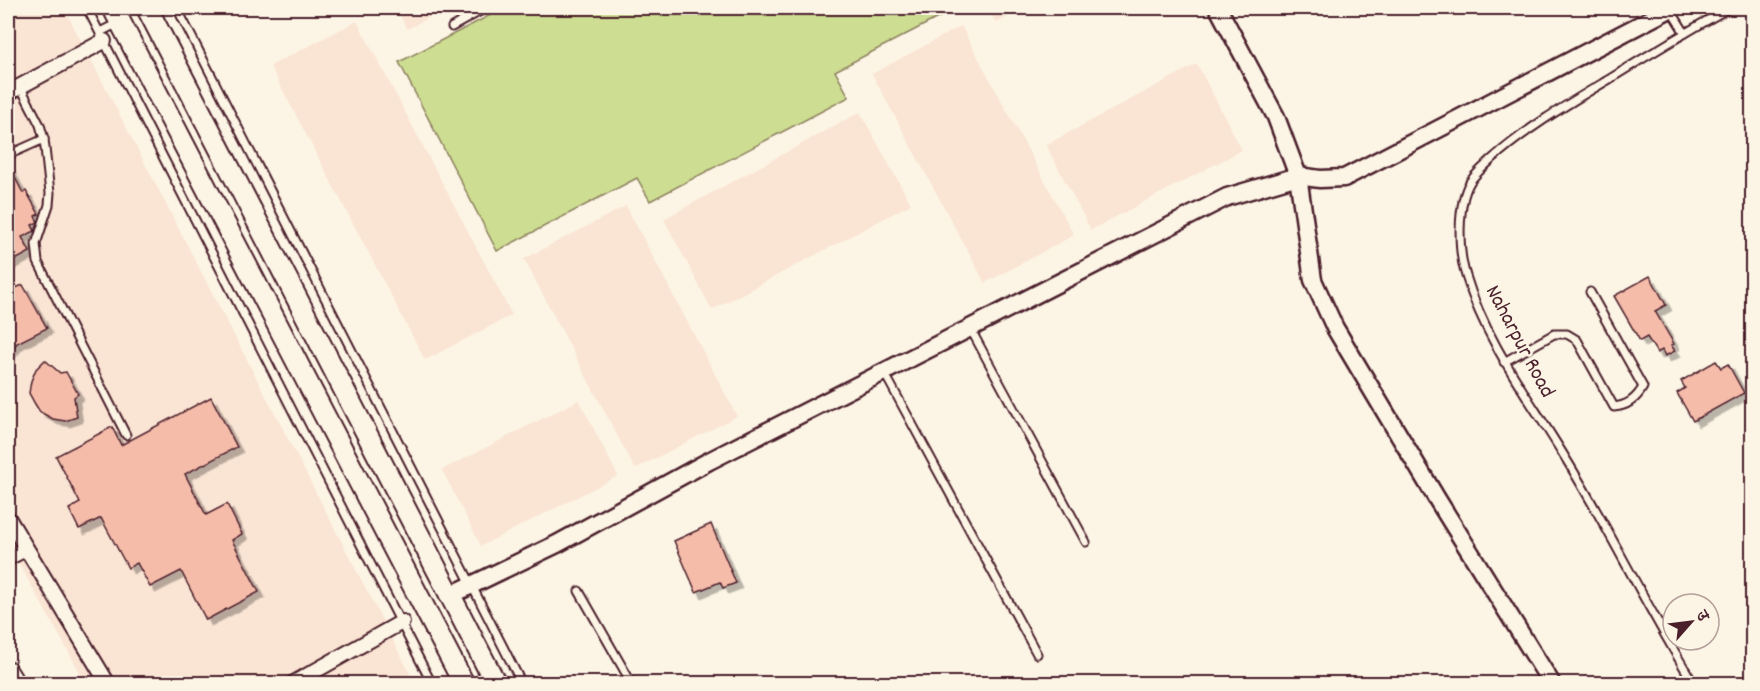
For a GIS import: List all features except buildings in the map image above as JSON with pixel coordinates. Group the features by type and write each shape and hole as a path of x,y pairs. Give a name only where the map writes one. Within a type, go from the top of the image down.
{"main road":[{"path":"464,684 117,15 146,8 496,684"}],"street":[{"path":"1218,8 1276,117 1298,176 1313,280 1335,328 1437,499 1552,684"},
{"path":"451,595 557,544 709,461 1227,197 1298,176 1320,179 1344,178 1671,8"},
{"path":"14,89 102,37"},
{"path":"8,518 108,684"},
{"path":"8,558 25,549"},
{"path":"292,684 402,622"},
{"path":"8,668 18,684"}],"lane":[{"path":"87,8 432,684"},
{"path":"177,8 522,684"},
{"path":"452,27 486,8"},
{"path":"1671,8 1685,33"},
{"name":"Naharpur Road","path":"1695,684 1629,573 1567,460 1504,362 1480,316 1465,274 1461,237 1462,207 1470,183 1506,147 1533,126 1729,8"},
{"path":"102,37 117,15"},
{"path":"14,89 40,125 44,139 50,193 49,205 36,244 38,262 126,435"},
{"path":"8,155 44,139"},
{"path":"1504,362 1554,334 1567,334 1577,340 1586,353 1614,407 1621,406 1639,394 1643,387 1636,372 1590,292"},
{"path":"970,328 1086,542"},
{"path":"884,372 1037,654"},
{"path":"579,591 632,684"}],"shaded area":[{"path":"8,8 64,8 415,683 86,683 8,544"},
{"path":"396,8 447,8 407,29"},
{"path":"988,8 1025,8 996,23"},
{"path":"357,21 512,315 425,360 270,66"},
{"path":"961,26 1074,235 985,283 872,74"},
{"path":"1197,64 1242,150 1091,230 1046,145"},
{"path":"860,112 911,204 712,310 664,219"},
{"path":"626,206 737,416 635,469 524,259"},
{"path":"579,400 618,476 481,546 442,470"}],"green space":[{"path":"504,8 957,8 835,71 849,97 650,201 637,178 497,251 399,62"}]}
